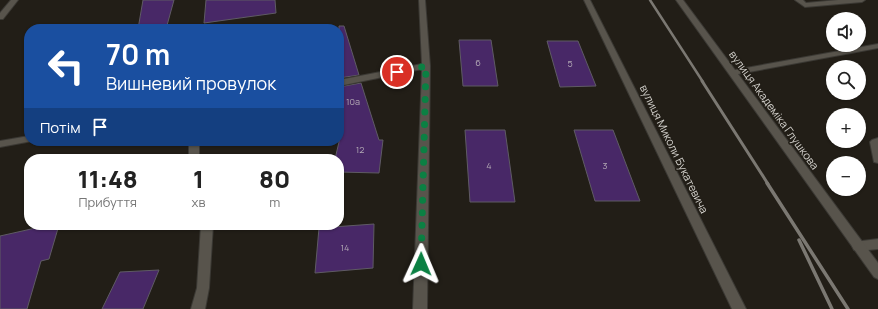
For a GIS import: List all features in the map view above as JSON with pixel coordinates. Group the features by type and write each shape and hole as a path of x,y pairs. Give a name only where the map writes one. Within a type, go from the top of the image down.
{"street":[{"path":"0,17 15,0"},
{"path":"420,309 426,66 422,0"},
{"name":"вулиця Миколи Букатевича","path":"588,0 739,309"},
{"name":"вулиця Академіка Глушкова","path":"680,0 878,273"},
{"path":"798,0 805,5 862,0"},
{"path":"732,73 878,46"},
{"path":"344,82 426,66"},
{"path":"0,144 24,140"},
{"path":"878,141 875,142 878,159"},
{"path":"198,309 203,288 207,230"},
{"path":"858,246 878,244"}],"building":[{"path":"143,0 174,0 167,24 139,24"},
{"path":"206,0 275,0 276,13 204,23"},
{"path":"344,26 359,75 344,77"},
{"path":"459,40 491,40 498,86 463,86"},
{"path":"547,41 578,41 596,86 560,87"},
{"path":"361,83 379,140 383,140 379,173 344,172 344,154 336,154 338,146 344,146 344,86"},
{"path":"465,130 505,130 515,202 470,202"},
{"path":"574,130 613,130 640,201 595,201"},
{"path":"374,224 373,268 315,273 319,230 344,230 344,226"},
{"path":"27,230 58,230 49,259 41,261 27,309 0,309 0,236"},
{"path":"159,270 143,309 102,309 120,272"}],"railway":[{"path":"650,0 703,82"},
{"path":"702,81 768,184"},
{"path":"767,183 848,309"},
{"path":"799,240 832,309"}],"route":[{"path":"397,72 426,66 421,264"}]}
